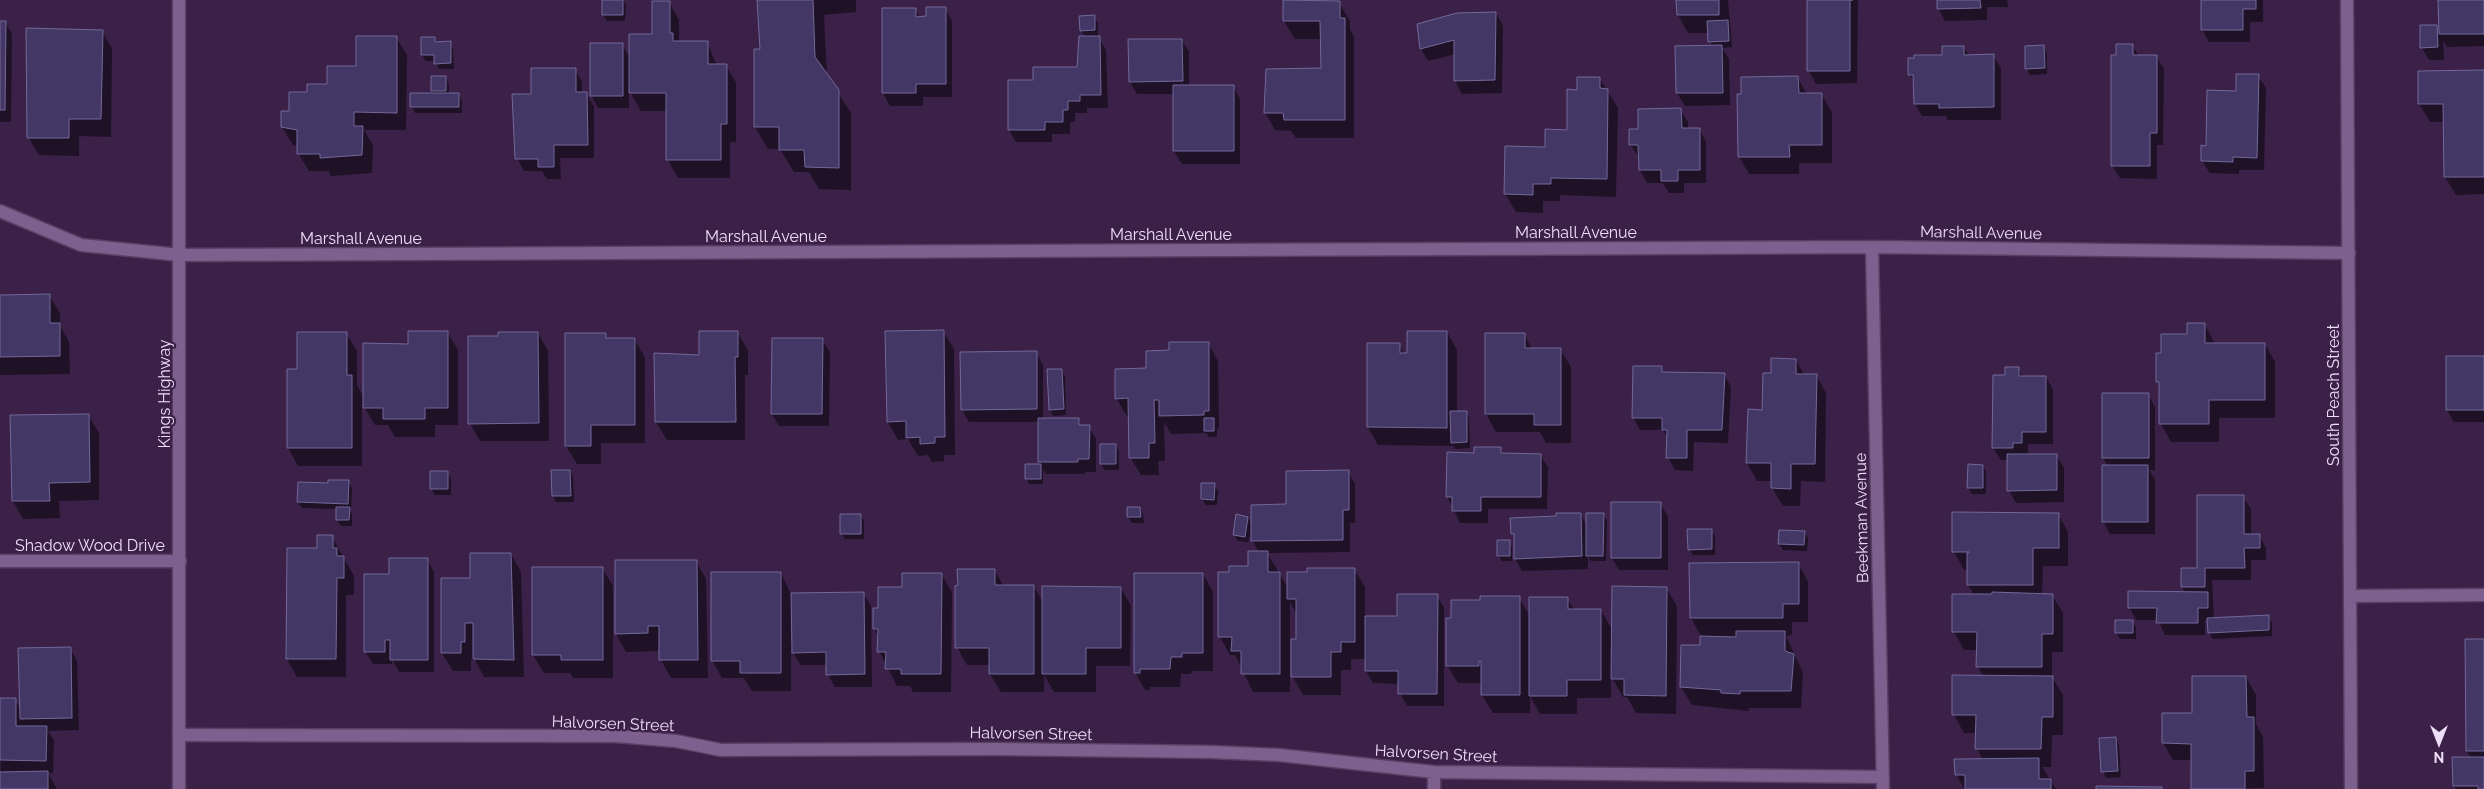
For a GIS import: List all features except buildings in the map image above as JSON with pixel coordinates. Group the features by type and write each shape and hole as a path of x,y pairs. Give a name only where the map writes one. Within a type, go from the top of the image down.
{"street":[{"name":"Kings Highway","path":"179,789 180,0"},
{"name":"South Peach Street","path":"2347,0 2351,789"},
{"name":"Marshall Avenue","path":"0,211 81,244 180,255 1872,247 2349,253"},
{"name":"Beekman Avenue","path":"1872,247 1883,783"},
{"name":"Shadow Wood Drive","path":"0,562 180,561"},
{"path":"2351,596 2484,595"},
{"name":"Halvorsen Street","path":"179,735 616,736 676,741 720,750 999,748 1212,752 1279,755 1434,772 1883,783"},
{"path":"1434,772 1434,789"}]}
